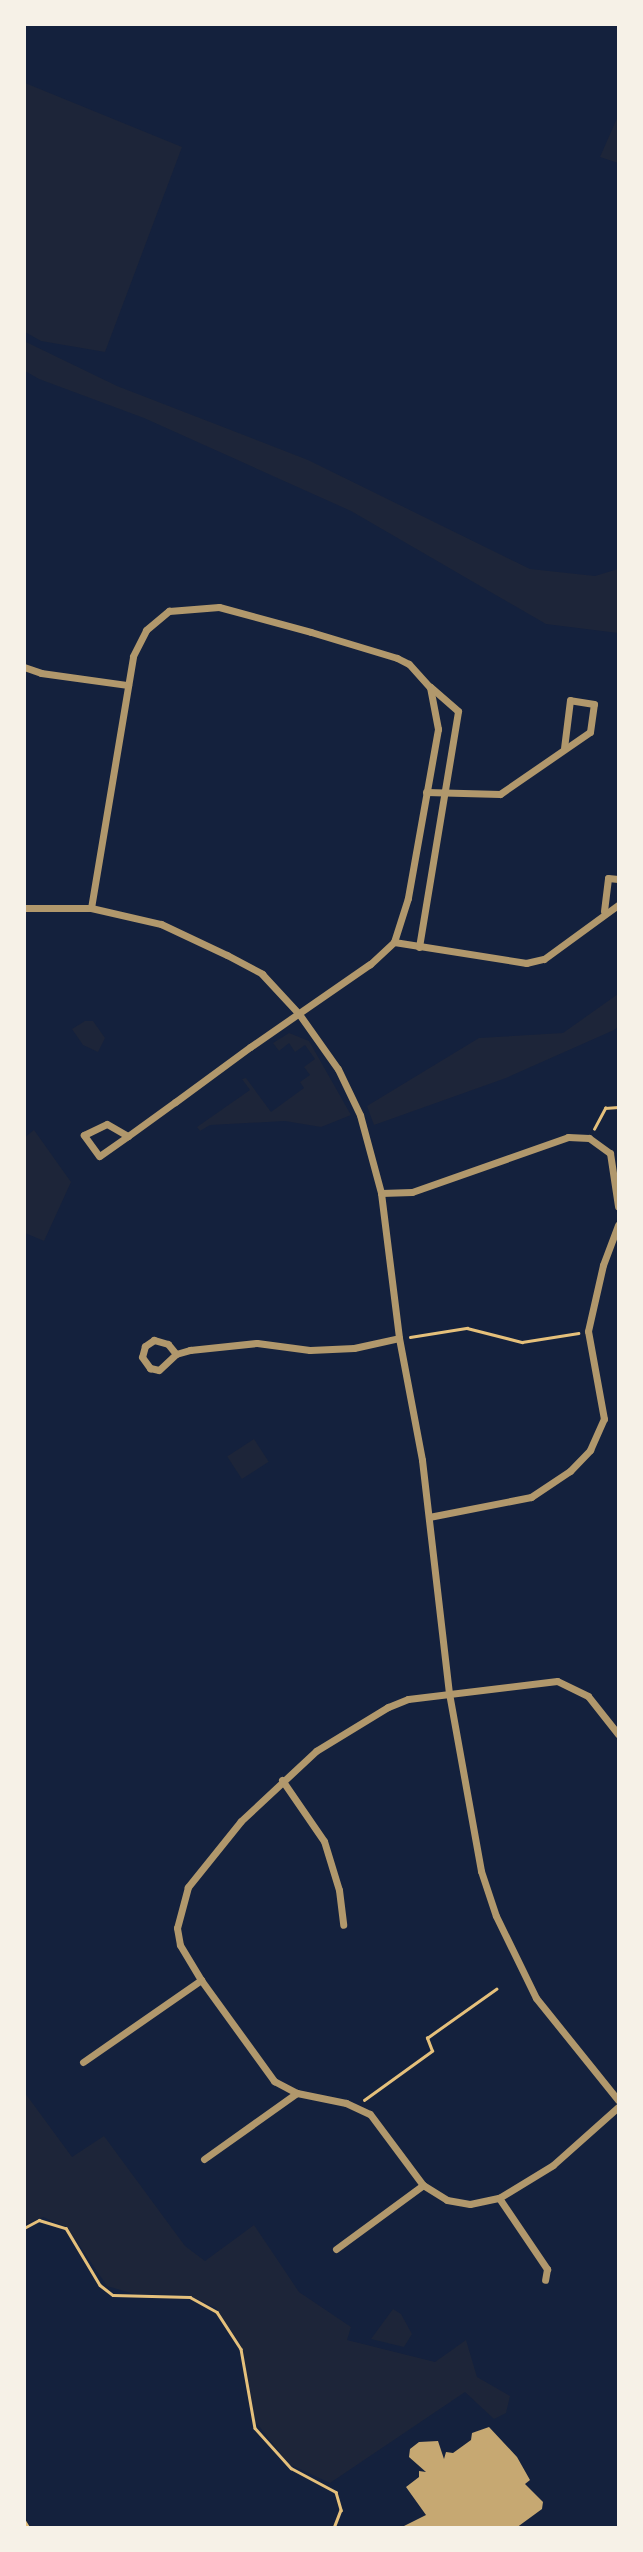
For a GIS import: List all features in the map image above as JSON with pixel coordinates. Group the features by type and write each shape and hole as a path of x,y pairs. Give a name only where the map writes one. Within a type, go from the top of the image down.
{"street":[{"path":"91,908 133,656 146,631 177,607 199,605 383,653 409,664 458,711 419,947"},
{"path":"24,667 41,673 128,685"},
{"path":"128,1136 107,1124 84,1135 99,1156 128,1136 299,1014 394,943 402,924 439,720 430,687"},
{"path":"426,792 500,794 590,732 594,704 570,700 564,748"},
{"path":"604,911 608,878 618,879"},
{"path":"394,943 526,963 544,959 604,911 618,905"},
{"path":"24,908 91,908 161,924 227,955 262,974 299,1014 338,1069 360,1115 381,1193 399,1338 429,1517 449,1693 470,1824 496,1916 551,2020 618,2100"},
{"path":"381,1193 412,1192 568,1137 589,1138 610,1153 618,1206"},
{"path":"429,1517 531,1497 570,1471 590,1450 604,1419 589,1331 603,1265 618,1225"},
{"path":"176,1354 168,1344 154,1340 145,1346 142,1357 150,1368 159,1370 176,1354 257,1343 310,1350 354,1348 399,1338"},
{"path":"618,1734 593,1700 567,1683 539,1681 408,1699 366,1717 282,1780 211,1854 188,1887 178,1917 178,1938 201,1980 268,2074 297,2093 355,2106 374,2117 423,2185 454,2203 499,2198 553,2165 618,2106"},
{"path":"282,1780 318,1829 339,1890 343,1925"},
{"path":"83,2062 201,1980"},
{"path":"204,2159 297,2093"},
{"path":"336,2249 423,2185"},
{"path":"499,2198 547,2269 545,2280"}],"path":[{"path":"589,1138 605,1108 618,1107"},
{"path":"399,1338 467,1328 522,1342 589,1331"},
{"path":"355,2106 432,2050 427,2038 496,1989"},
{"path":"24,2228 39,2220 66,2228 100,2285 113,2295 190,2297 217,2312 241,2349 255,2428 291,2468 336,2492 341,2510 334,2528"},
{"path":"24,2520 29,2528"}],"shaded area":[{"path":"25,83 182,147 105,352 41,341 25,332"},
{"path":"618,116 618,163 600,157"},
{"path":"24,341 117,386 308,460 530,569 595,576 618,569 618,633 546,624 351,511 144,418 39,379 25,371"},
{"path":"618,994 618,1027 614,1030 506,1078 374,1125 367,1106 479,1038 563,1033"},
{"path":"85,1021 93,1021 105,1038 98,1052 83,1045 72,1029"},
{"path":"289,1033 309,1041 351,1115 321,1127 285,1121 210,1125 200,1131 197,1127 250,1090 242,1079 246,1078 271,1112 304,1088 300,1082 310,1075 304,1067 315,1059 305,1045 295,1052 289,1043 279,1051 273,1043"},
{"path":"34,1130 71,1182 44,1241 25,1233 25,1137"},
{"path":"254,1439 269,1462 242,1479 227,1456"},
{"path":"25,2093 72,2157 104,2136 185,2246 205,2261 254,2225 299,2292 351,2327 347,2340 435,2362 466,2340 477,2377 510,2396 506,2413 494,2419 465,2392 330,2483 289,2464 255,2421 242,2347 216,2308 188,2295 134,2294 107,2286 67,2227 43,2217 25,2224"},
{"path":"393,2309 401,2314 412,2334 404,2347 371,2339"}],"building":[{"path":"489,2427 517,2457 530,2480 525,2484 543,2502 542,2509 516,2528 400,2528 426,2515 406,2487 419,2477 419,2471 426,2472 409,2457 410,2449 419,2442 438,2441 444,2459 446,2452 453,2453 471,2440 472,2433"}]}
